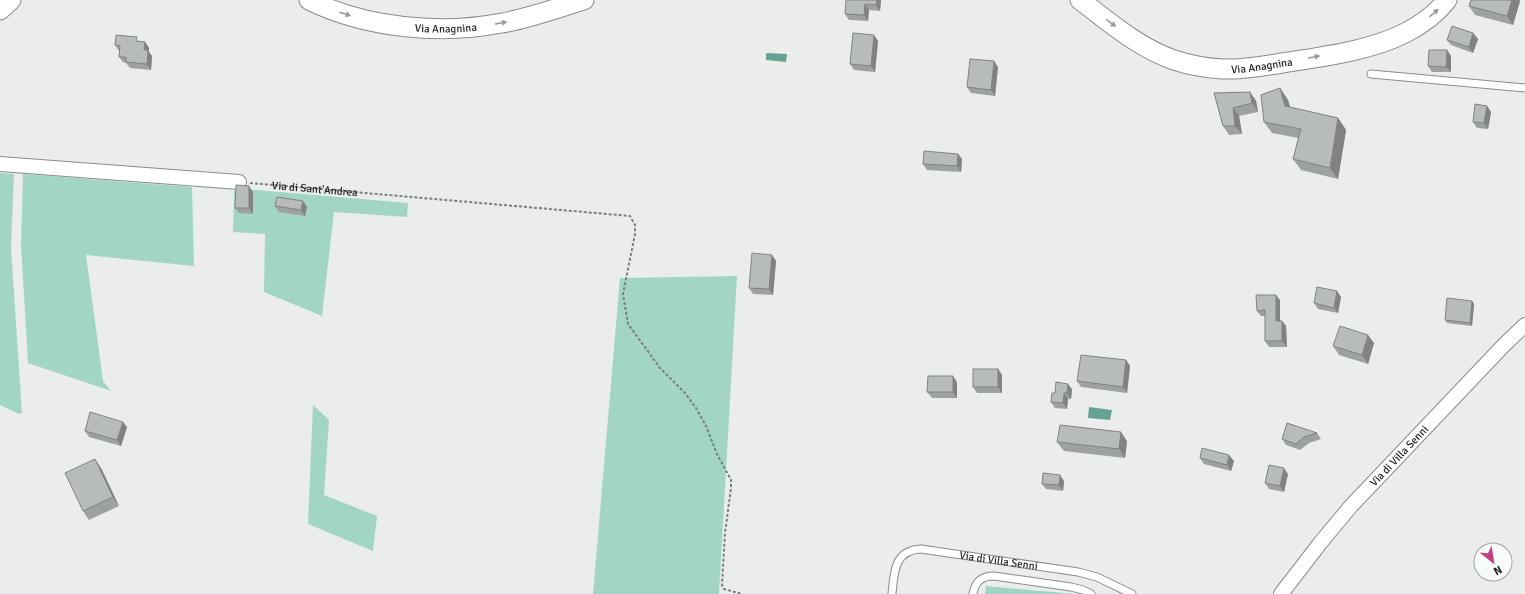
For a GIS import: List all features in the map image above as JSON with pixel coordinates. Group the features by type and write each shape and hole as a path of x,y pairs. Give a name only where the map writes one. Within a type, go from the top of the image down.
{"main road":[{"path":"0,10 12,0"},
{"name":"Via Anagnina","path":"309,0 339,12 376,22 404,26 446,28 475,27 504,23 537,15 584,0"},
{"name":"Via Anagnina","path":"1080,0 1131,37 1162,55 1195,65 1226,69 1294,61 1376,44 1399,36 1415,27 1434,14 1448,0"}],"street":[{"path":"0,164 239,182"},
{"name":"Via di Villa Senni","path":"1281,594 1347,511 1504,345 1525,325"}],"lane":[{"path":"1371,74 1525,88"},
{"name":"Via di Villa Senni","path":"892,594 895,567 899,560 907,553 921,549 1078,572 1097,577 1132,594"},
{"path":"973,594 978,582 985,577 994,576 1071,587 1091,594"}],"path":[{"name":"Via di Sant'Andrea","path":"239,182 630,216 635,225 635,234 629,257 623,294 628,324 660,368 685,393 696,408 706,426 717,454 729,475 731,480 731,488 725,533 722,585 724,589 742,594"}],"shaded area":[{"path":"766,53 787,54 786,62 766,60"},
{"path":"0,173 14,174 11,248 22,413 19,414 0,405"},
{"path":"23,174 192,187 194,266 86,255 103,381 111,391 28,363 21,245"},
{"path":"257,190 408,203 407,217 334,212 322,316 264,292 265,234 233,232 234,191"},
{"path":"737,276 719,594 593,594 620,278"},
{"path":"313,405 329,420 324,495 377,516 373,551 308,524"},
{"path":"1089,407 1112,410 1110,420 1088,418"},
{"path":"986,586 1075,594 985,594"}],"building":[{"path":"846,0 877,0 876,5 865,4 864,15 845,14"},
{"path":"1471,0 1512,0 1507,16 1469,6"},
{"path":"1452,26 1473,33 1469,47 1447,40"},
{"path":"853,33 874,35 871,66 850,64"},
{"path":"116,35 137,37 136,41 145,42 144,50 148,50 147,64 126,62 126,57 119,57 120,46 115,45"},
{"path":"1429,50 1447,50 1446,67 1428,66"},
{"path":"970,59 994,61 991,90 967,87"},
{"path":"1280,88 1285,106 1338,118 1330,168 1293,159 1301,129 1264,122 1261,95"},
{"path":"1250,92 1252,103 1233,108 1235,126 1223,126 1214,93"},
{"path":"1475,104 1487,106 1484,123 1473,122"},
{"path":"924,151 958,154 957,166 923,164"},
{"path":"236,185 249,186 249,208 235,208"},
{"path":"277,197 303,201 301,210 275,206"},
{"path":"752,253 772,255 769,289 749,288"},
{"path":"1317,287 1337,291 1334,308 1314,303"},
{"path":"1256,295 1276,295 1276,321 1282,321 1282,341 1265,341 1265,310 1257,311"},
{"path":"1447,298 1472,301 1470,323 1445,320"},
{"path":"1340,326 1368,335 1362,355 1333,346"},
{"path":"1081,355 1126,360 1123,387 1077,381"},
{"path":"973,369 998,369 998,387 973,387"},
{"path":"928,376 953,376 953,392 927,392"},
{"path":"1056,382 1068,384 1067,393 1064,393 1063,403 1051,402 1052,393 1055,393"},
{"path":"90,412 123,422 117,440 85,431"},
{"path":"1287,423 1317,433 1304,437 1296,444 1282,439"},
{"path":"1060,425 1121,432 1119,449 1057,442"},
{"path":"1202,448 1229,455 1227,465 1200,458"},
{"path":"95,459 113,497 83,511 65,473"},
{"path":"1269,465 1284,468 1280,486 1265,483"},
{"path":"1043,473 1060,475 1059,485 1042,484"}]}
